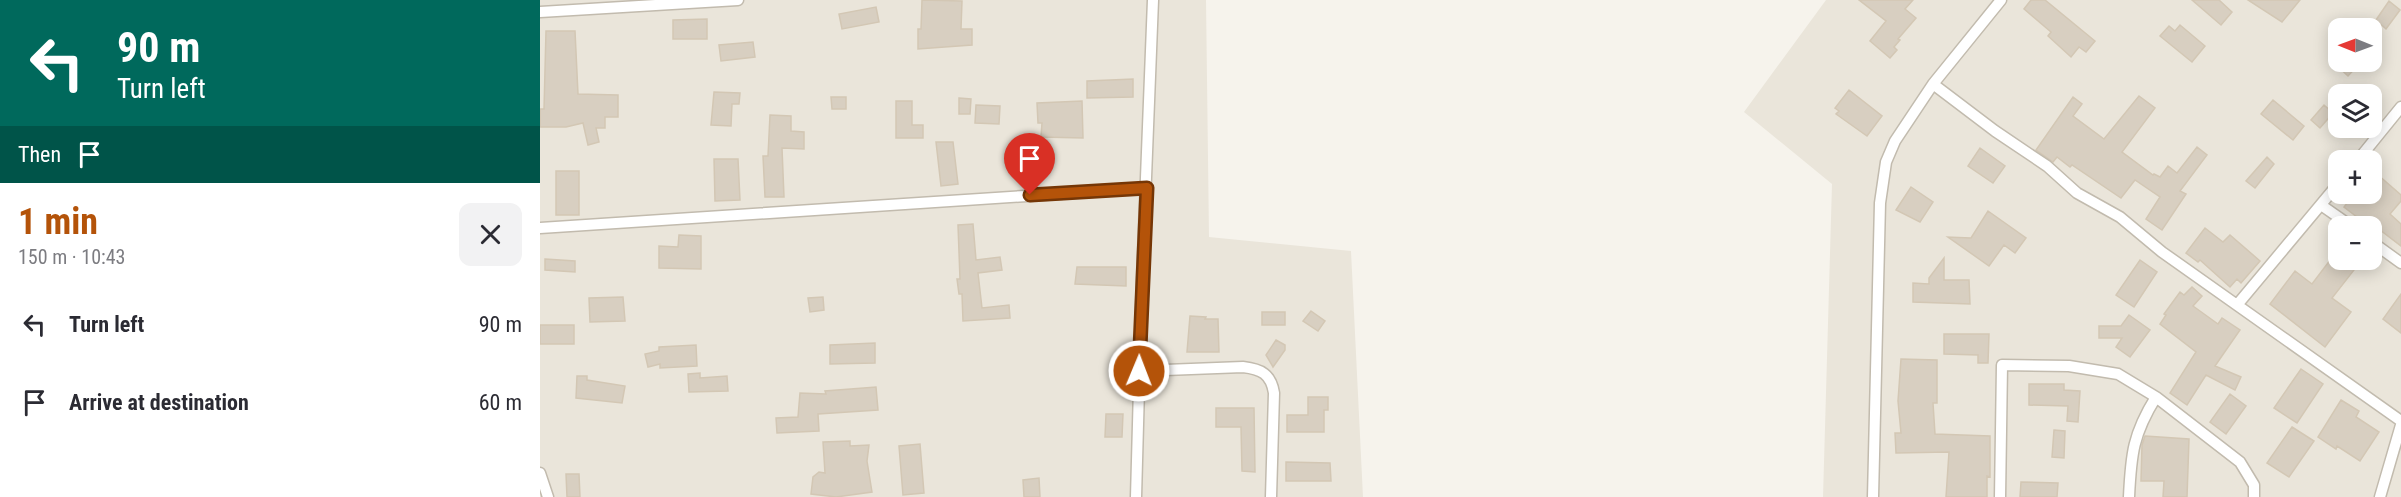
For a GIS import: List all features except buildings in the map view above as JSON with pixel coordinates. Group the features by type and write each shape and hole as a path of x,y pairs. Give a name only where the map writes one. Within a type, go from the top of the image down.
{"street":[{"path":"540,12 738,0"},
{"path":"1136,497 1153,0"},
{"path":"1873,497 1880,203 1886,162 1895,141 1933,84 2001,0"},
{"path":"1933,84 1995,131 2047,166 2077,193 2120,218 2162,252 2401,423 2380,497"},
{"path":"2366,150 2401,107"},
{"path":"540,228 1147,188"},
{"path":"2237,305 2328,196"},
{"path":"2321,205 2337,216"},
{"path":"2382,249 2401,263"},
{"path":"2000,497 2002,365 2099,369 2118,374 2156,397 2240,462 2254,485 2254,497"},
{"path":"1139,371 1243,367 1256,368 1266,373 1272,381 1274,393 1271,497"},
{"path":"2129,497 2133,445 2144,416 2156,397"},
{"path":"540,473 548,497"}],"shaded area":[{"path":"540,0 1206,0 1209,237 1351,251 1363,497 540,497"},
{"path":"1826,0 2401,0 2401,497 1823,497 1832,184 1744,112"}],"route":[{"path":"1030,195 1147,188 1139,371"}]}
